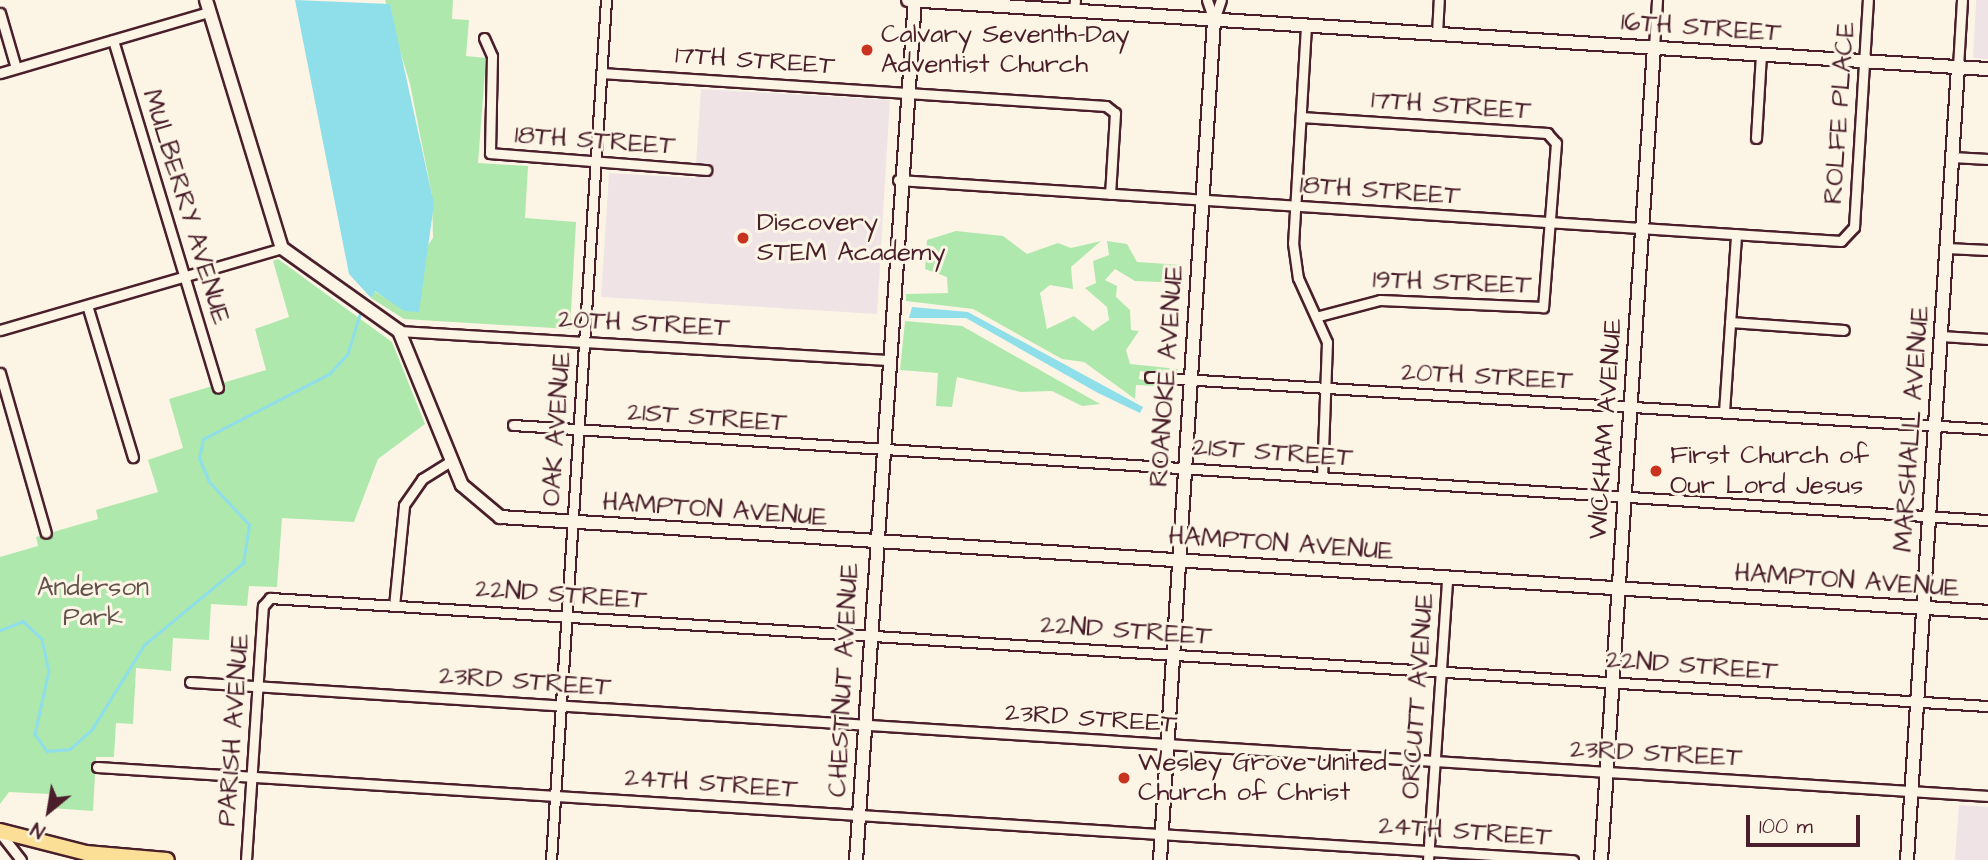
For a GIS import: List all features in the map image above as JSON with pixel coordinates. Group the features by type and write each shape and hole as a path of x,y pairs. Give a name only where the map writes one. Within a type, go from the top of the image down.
{"main road":[{"path":"0,832 86,853 166,860"}],"street":[{"name":"OAK AVENUE","path":"551,860 606,0"},
{"name":"16TH STREET","path":"908,0 1075,5 1214,20 1988,69"},
{"name":"CHESTNUT AVENUE","path":"856,860 903,92 915,0"},
{"name":"ROANOKE AVENUE","path":"1207,0 1214,20"},
{"name":"ROANOKE AVENUE","path":"1160,860 1214,20 1221,0"},
{"path":"1437,34 1439,0"},
{"name":"WICKHAM AVENUE","path":"1601,860 1657,0"},
{"name":"ROLFE PLACE","path":"1854,229 1868,0"},
{"name":"MARSHALL AVENUE","path":"1907,860 1962,0"},
{"path":"0,74 113,40 208,6 282,248 399,331"},
{"path":"0,13 16,68"},
{"path":"1306,26 1295,206 1295,268 1319,316 1329,355 1322,477"},
{"name":"18TH STREET","path":"484,38 492,57 486,147 495,155 706,170"},
{"name":"MULBERRY AVENUE","path":"113,40 218,387"},
{"path":"1756,138 1761,54"},
{"name":"17TH STREET","path":"601,73 1113,106 1110,194"},
{"name":"17TH STREET","path":"1301,117 1547,133 1556,143 1551,223"},
{"path":"1952,157 1988,159"},
{"name":"18TH STREET","path":"898,180 1841,241 1854,229"},
{"name":"19TH STREET","path":"1319,316 1380,300 1538,310 1548,294 1551,223"},
{"path":"1724,412 1736,234"},
{"path":"0,330 282,248"},
{"path":"1946,248 1988,250"},
{"path":"87,305 133,457"},
{"path":"1730,322 1844,330"},
{"name":"20TH STREET","path":"399,331 887,360"},
{"name":"HAMPTON AVENUE","path":"399,331 451,461 467,492 490,512 571,524 1988,612"},
{"path":"1941,336 1988,339"},
{"path":"0,373 46,533"},
{"name":"20TH STREET","path":"1150,377 1988,429"},
{"name":"21ST STREET","path":"513,425 1988,520"},
{"path":"394,606 404,505 422,480 451,461"},
{"name":"ORCUTT AVENUE","path":"1428,856 1447,578"},
{"name":"22ND STREET","path":"264,602 566,616 1988,706"},
{"name":"PARISH AVENUE","path":"246,860 256,686 264,602"},
{"name":"23RD STREET","path":"190,682 1988,796"},
{"name":"24TH STREET","path":"97,767 1161,834 1428,856 1573,860"},
{"path":"0,832 21,860"}],"shaded area":[{"path":"1976,0 1988,0 1988,59 1973,58"},
{"name":"Discovery STEM Academy","path":"701,89 890,100 877,314 601,297 609,173 695,178"},
{"path":"1959,805 1988,807 1988,860 1955,860"}],"green space":[{"path":"385,0 453,0 452,19 469,20 466,56 486,58 478,163 528,166 525,218 576,222 570,329 404,319 371,298 374,291 389,300 433,238 432,195 410,84"},
{"path":"956,231 1003,236 1027,254 1058,243 1071,248 1101,241 1071,267 1073,289 1050,285 1040,293 1047,329 1074,316 1093,331 1109,320 1107,307 1085,288 1096,283 1093,261 1109,255 1107,241 1127,244 1137,262 1183,265 1183,283 1135,281 1115,269 1105,280 1117,286 1116,297 1130,310 1131,330 1139,331 1126,350 1130,364 1178,369 1176,374 1140,371 1139,379 1177,387 1136,385 1135,399 1084,362 1062,359 973,309 906,301 906,294 948,293 947,277 925,269 927,240"},
{"name":"Anderson Park","path":"278,259 392,342 425,424 378,459 354,522 282,518 277,587 249,586 247,606 211,604 209,640 173,638 171,671 136,668 133,724 116,723 114,757 96,757 93,811 50,808 49,794 9,792 0,804 0,557 38,546 36,537 98,519 96,510 158,492 148,460 183,448 169,399 266,370 255,329 289,317 273,261"},
{"path":"905,321 962,326 1100,404 1082,406 1052,391 1021,392 957,377 952,407 936,406 938,373 900,370"}],"water":[{"path":"295,0 390,4 434,204 419,312 404,311 375,291 371,298 349,274"},
{"path":"912,307 968,312 1143,407 1140,413 1098,393 966,318 909,318"}],"waterway":[{"path":"0,630 23,621 42,639 49,671 35,734 47,751 70,749 92,729 144,645 243,563 249,525 209,482 199,459 203,439 329,374 347,355 361,310"}],"place":[{"name":"Calvary Seventh-Day Adventist Church","path":"867,50"},
{"name":"Discovery STEM Academy","path":"743,238"},
{"name":"First Church of Our Lord Jesus","path":"1656,471"},
{"name":"Wesley Grove United Church of Christ","path":"1124,778"}]}
